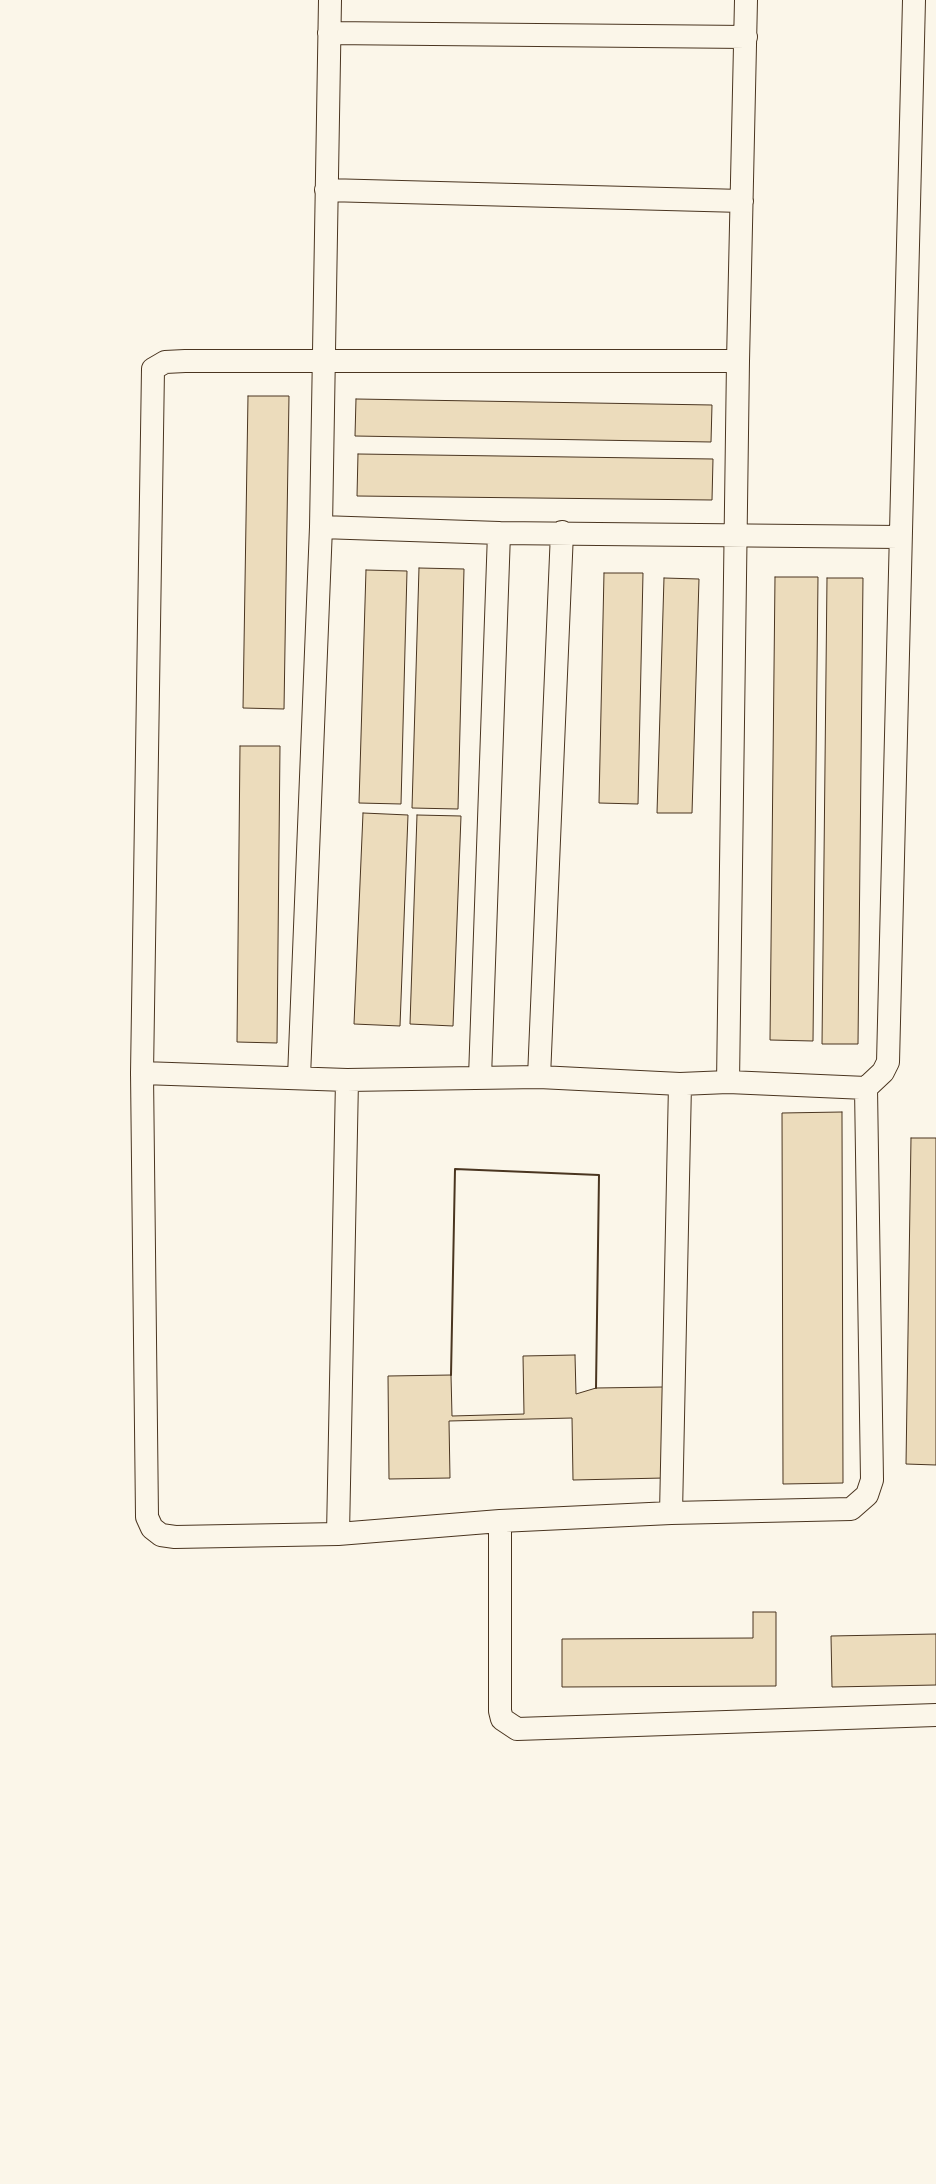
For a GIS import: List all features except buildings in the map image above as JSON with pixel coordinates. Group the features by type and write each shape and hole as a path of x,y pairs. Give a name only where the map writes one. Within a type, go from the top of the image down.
{"street":[{"path":"298,1077 321,527 330,0"},
{"path":"728,1082 737,535 738,361 746,0"},
{"path":"142,1073 298,1077 348,1080 539,1077 680,1084 728,1082 866,1088 883,1072 888,1062 899,537 914,0"},
{"path":"329,32 746,38"},
{"path":"326,190 742,201"},
{"path":"738,361 165,362 156,366 151,375 142,1073 147,1517 152,1528 161,1535 175,1537 338,1534 500,1521 671,1513 851,1509 866,1495 872,1480 866,1088"},
{"path":"321,527 499,533 562,532 899,537"},
{"path":"539,1077 562,532"},
{"path":"480,1077 499,533"},
{"path":"338,1534 348,1080"},
{"path":"671,1513 680,1084"},
{"path":"500,1521 500,1711 502,1719 518,1729 936,1715"}],"wall":[{"path":"451,1375 455,1169 599,1175 596,1388"}]}
